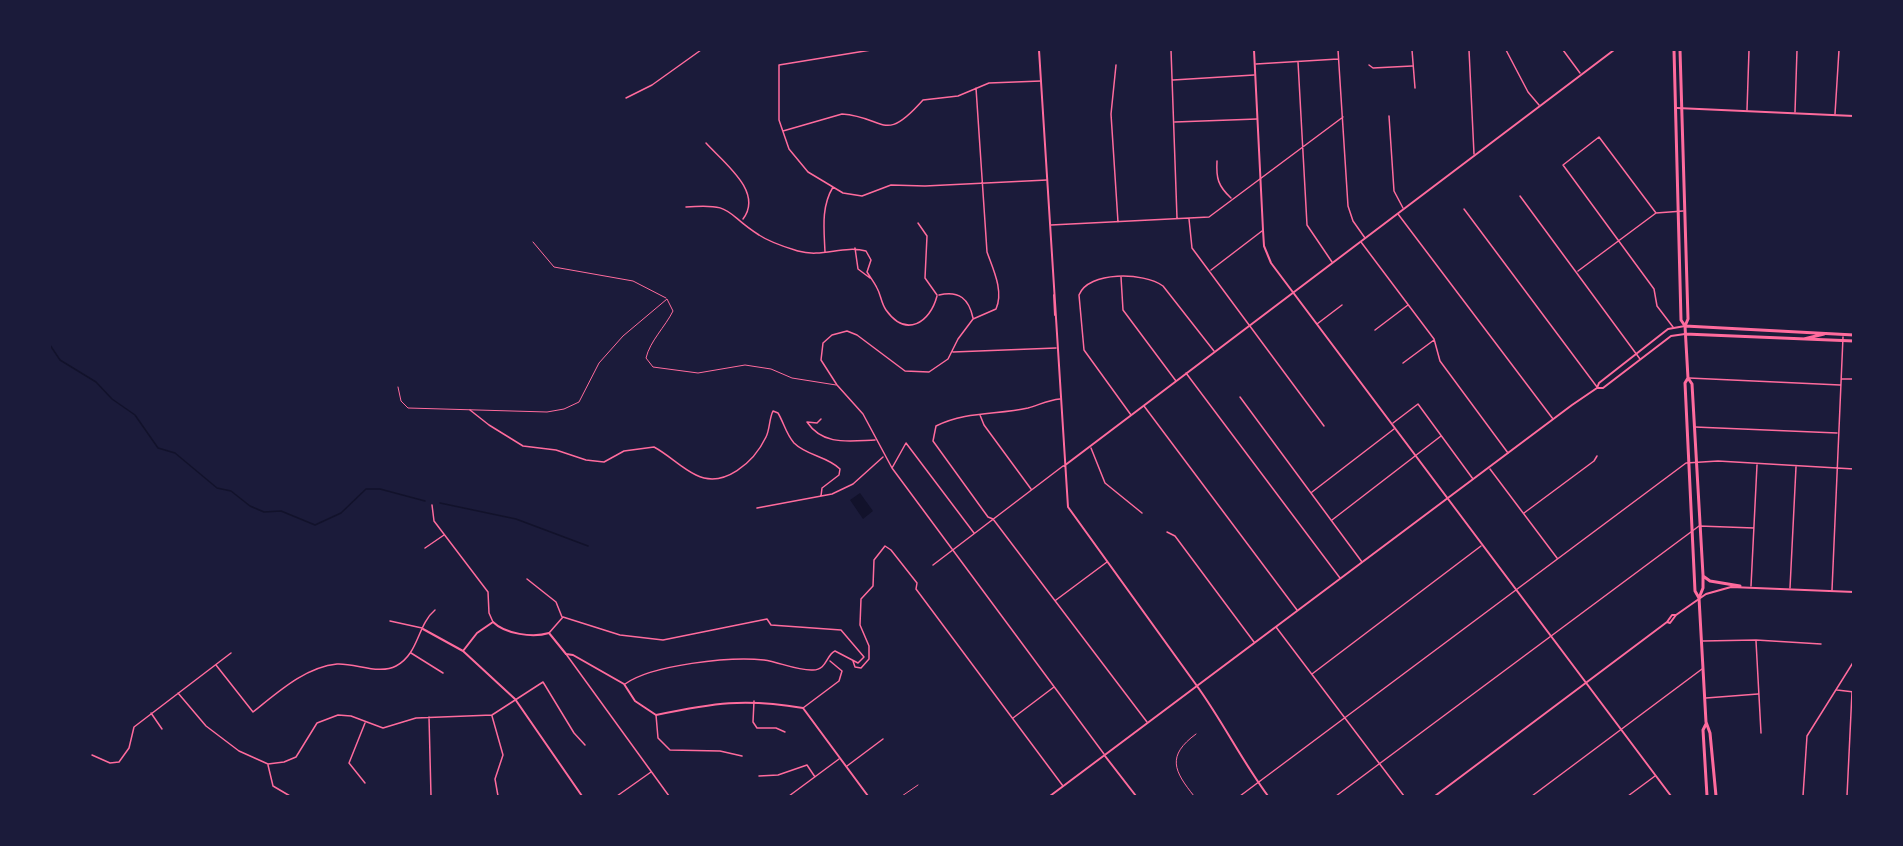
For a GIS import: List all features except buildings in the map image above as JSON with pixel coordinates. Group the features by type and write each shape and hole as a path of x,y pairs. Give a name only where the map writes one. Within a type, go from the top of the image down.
{"main road":[{"path":"1674,50 1681,320 1685,326"},
{"path":"1680,50 1688,319 1685,334 1688,378 1692,384 1700,526 1703,588 1700,598 1706,722 1710,733 1716,796"},
{"path":"1685,326 1854,335"},
{"path":"1685,334 1854,341"},
{"path":"1804,339 1808,336 1824,334"},
{"path":"1688,378 1685,383 1695,591 1700,598"},
{"path":"1702,575 1710,581 1740,586"},
{"path":"1706,722 1703,730 1707,796"}],"street":[{"path":"626,98 652,85 701,50"},
{"path":"871,50 779,65 778,111 782,131 789,149 801,165 843,193 862,196 891,185 981,184 1047,180"},
{"path":"1040,50 1064,466 1070,513 1197,686 1268,796"},
{"path":"1171,50 1177,219"},
{"path":"1254,50 1263,230 1267,256 1447,500 1671,796"},
{"path":"1338,50 1348,206 1353,221 1365,238"},
{"path":"1412,50 1415,88"},
{"path":"1469,50 1474,155"},
{"path":"1506,50 1528,92 1539,106"},
{"path":"1563,50 1581,74"},
{"path":"933,565 1614,50"},
{"path":"1747,111 1749,50"},
{"path":"1794,113 1797,50"},
{"path":"1835,115 1839,50"},
{"path":"1255,64 1338,59"},
{"path":"1298,62 1307,225 1332,263"},
{"path":"1116,65 1111,114 1118,222"},
{"path":"1369,65 1372,68 1412,66"},
{"path":"1172,80 1254,75"},
{"path":"782,131 842,114 891,126 906,119 923,100 958,96 997,82 1041,81"},
{"path":"976,88 987,252 996,278 999,301 996,309 973,319 958,339 952,352 934,370 912,373 900,368 857,335 842,330 827,338 820,354 824,366 837,385 860,408 884,457 1136,796"},
{"path":"1677,108 1854,116"},
{"path":"1389,116 1394,191 1404,208"},
{"path":"1050,226 1209,217 1343,117"},
{"path":"1174,122 1257,119"},
{"path":"1656,213 1599,137 1563,165 1654,289 1657,306 1673,327"},
{"path":"706,142 747,191 750,207 742,220"},
{"path":"1217,161 1216,179 1221,189 1232,198"},
{"path":"825,253 824,212 826,200 833,187"},
{"path":"1520,196 1640,359"},
{"path":"686,207 721,207 770,241 801,252 825,253 854,248 869,253 871,260 867,272 888,313 906,323 920,323 926,320 934,309 937,296 925,278 927,236 918,223"},
{"path":"1464,209 1598,388"},
{"path":"1578,272 1656,213 1686,211"},
{"path":"1398,213 1553,419"},
{"path":"1188,218 1192,248 1324,426"},
{"path":"1210,271 1263,230"},
{"path":"1361,242 1434,339 1440,361 1508,453"},
{"path":"854,248 858,255 858,269 871,279"},
{"path":"1131,415 1084,350 1079,295 1082,287 1087,283 1121,276 1155,280 1163,286 1215,351"},
{"path":"1121,276 1123,310 1176,381"},
{"path":"937,296 948,293 964,297 973,319"},
{"path":"1316,324 1342,305"},
{"path":"1375,330 1408,305"},
{"path":"1598,388 1599,383 1635,354 1673,327 1685,326"},
{"path":"1050,796 1553,419 1598,388 1603,388 1671,336 1685,334"},
{"path":"1832,590 1843,334"},
{"path":"1403,363 1434,339"},
{"path":"952,352 1057,348"},
{"path":"1186,373 1340,579"},
{"path":"1688,378 1841,385"},
{"path":"1841,379 1854,379"},
{"path":"1240,397 1363,562"},
{"path":"1060,399 1045,400 1029,408 980,415 966,414 939,424 934,431 933,441 988,517 993,519 1148,723"},
{"path":"1391,424 1418,404 1474,479"},
{"path":"1144,406 1297,611"},
{"path":"470,410 523,446 604,462 624,451 654,447 697,476 719,479 733,474 761,446 771,425 773,411 778,413 787,434 795,444 808,453 829,460 840,469 839,475 822,488 821,496"},
{"path":"980,415 984,425 1032,490"},
{"path":"821,419 817,423 807,422 822,438 848,442 875,440"},
{"path":"1694,427 1838,433"},
{"path":"1311,493 1394,429"},
{"path":"1332,520 1441,436"},
{"path":"892,468 906,443 974,534"},
{"path":"1090,446 1104,483 1142,513"},
{"path":"1523,513 1594,462 1597,456"},
{"path":"757,508 832,494 853,484 884,457"},
{"path":"1240,796 1689,462 1758,463 1854,469"},
{"path":"1750,586 1758,463"},
{"path":"1790,589 1797,465"},
{"path":"1489,468 1558,559"},
{"path":"432,505 432,518 488,592 489,613 493,622 505,630 534,635 549,633 562,617"},
{"path":"1336,796 1700,526 1754,528"},
{"path":"1167,532 1175,536 1254,643"},
{"path":"425,548 445,534"},
{"path":"853,661 855,667 861,668 869,658 870,648 860,625 859,611 861,599 873,586 873,564 880,549 885,546 891,550 917,583 916,589 1064,786"},
{"path":"1312,674 1482,546"},
{"path":"1056,601 1107,562"},
{"path":"527,579 556,602 562,617"},
{"path":"1435,796 1667,622 1670,623 1676,615 1713,591 1750,586 1854,592"},
{"path":"216,665 253,712 317,669 335,664 381,669 394,668 411,653 435,610"},
{"path":"562,617 620,635 663,640 767,619 771,626 841,630 863,653 862,662 853,661 835,651 828,657 829,660 814,670 761,660 727,658 641,675 624,684"},
{"path":"390,621 423,629 463,651 515,699 582,796"},
{"path":"463,651 477,633 493,622"},
{"path":"1276,627 1404,796"},
{"path":"549,633 669,796"},
{"path":"1702,641 1756,639 1821,644"},
{"path":"1756,639 1761,733"},
{"path":"92,755 110,763 119,762 129,748 134,727 231,653"},
{"path":"411,653 443,673"},
{"path":"566,654 573,655 624,684 635,700 656,715 724,701 803,708 838,681 842,671 829,660"},
{"path":"1803,796 1807,736 1854,661"},
{"path":"1532,796 1703,669"},
{"path":"178,693 206,726 239,751 268,764 284,762 296,757 317,723 338,715 351,716 383,728 429,717 492,715 543,682 574,733 585,745"},
{"path":"1012,718 1054,687"},
{"path":"1836,690 1853,692 1847,796"},
{"path":"1705,699 1759,694"},
{"path":"754,702 753,722 757,728 776,728 785,732"},
{"path":"803,708 868,796"},
{"path":"151,713 162,729"},
{"path":"492,715 503,755 495,780 498,796"},
{"path":"656,715 658,738 670,750 720,751 742,756"},
{"path":"429,717 431,796"},
{"path":"365,783 350,763 366,723"},
{"path":"846,767 883,739"},
{"path":"789,796 840,758"},
{"path":"268,764 273,786 290,796"},
{"path":"759,776 777,775 807,765 815,777"},
{"path":"617,796 651,772"},
{"path":"1628,796 1655,776"}],"lane":[{"path":"533,242 554,267 633,281 668,298 673,311 663,331 649,346 646,358 653,367 698,373 745,366 771,369 792,378 837,385"},
{"path":"398,387 401,401 408,408 547,412 564,409 579,402 599,363 645,315 668,298"},
{"path":"1194,796 1177,772 1176,758 1183,744 1196,734"},
{"path":"902,796 918,785"}],"shaded area":[{"path":"860,493 873,511 863,519 850,500"}],"waterway":[{"path":"50,345 60,360 96,382 112,399 135,415 158,448 175,453 217,488 231,491 250,506 264,512 281,511 315,525 341,513 366,489 380,489 425,501"},
{"path":"440,503 516,519 588,546"}]}
